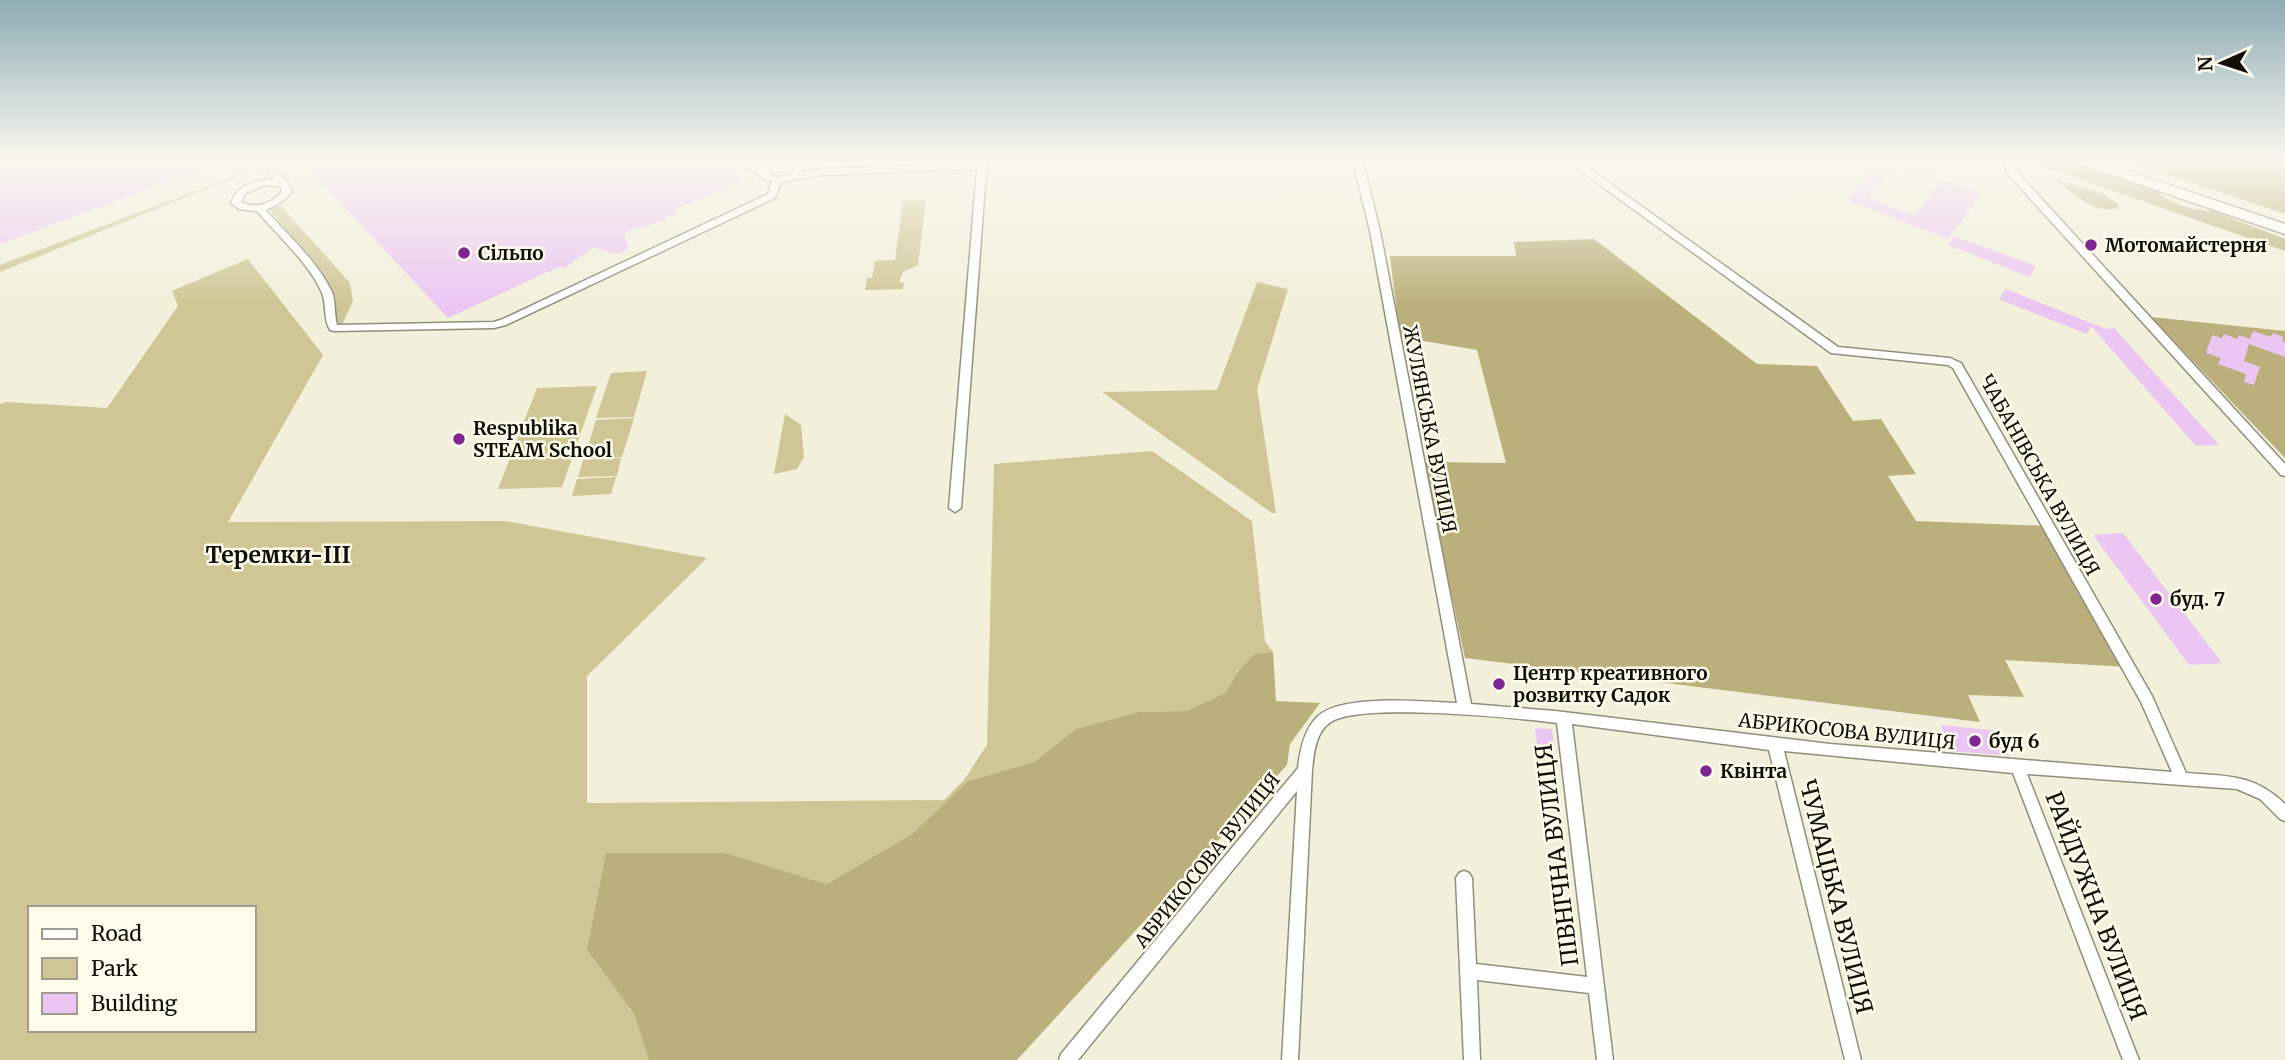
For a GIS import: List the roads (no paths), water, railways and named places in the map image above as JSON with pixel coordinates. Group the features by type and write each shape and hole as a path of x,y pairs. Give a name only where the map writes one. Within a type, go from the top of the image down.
{"highway":[{"path":"2222,207 2285,229"},
{"path":"2245,207 2285,221"}],"street":[{"path":"242,207 259,208 322,284 331,300 330,320 334,328 494,325 506,322 748,207"},
{"path":"955,508 978,207"},
{"name":"ЖУЛЯНСЬКА ВУЛИЦЯ","path":"1369,207 1465,708"},
{"name":"ЧАБАНІВСЬКА ВУЛИЦЯ","path":"1637,207 1835,350 1950,362 1957,366 2147,700 2182,779"},
{"path":"2043,207 2285,472"},
{"name":"АБРИКОСОВА ВУЛИЦЯ","path":"1067,1060 1305,770 1313,732 1322,719 1333,713 1386,707 1465,708 1775,744 2018,768 2237,783 2255,788"},
{"name":"ПІВНІЧНА ВУЛИЦЯ","path":"1564,719 1605,1060"},
{"name":"ЧУМАЦЬКА ВУЛИЦЯ","path":"1775,744 1853,1060"},
{"name":"РАЙДУЖНА ВУЛИЦЯ","path":"2018,768 2132,1060"},
{"path":"1290,1060 1305,770"},
{"path":"2255,788 2285,814"},
{"path":"1464,878 1472,1060"},
{"name":"ПІВНІЧНА ВУЛИЦЯ","path":"1468,971 1596,986"}],"place":[{"name":"Мотомайстерня","path":"2091,245"},
{"name":"Сільпо","path":"464,253"},
{"name":"Respublika STEAM School","path":"459,439"},
{"name":"буд. 7","path":"2156,599"},
{"name":"Центр креативного розвитку Садок","path":"1499,684"},
{"name":"буд 6","path":"1975,741"},
{"name":"Квінта","path":"1706,771"}],"district":[{"name":"Теремки-III","path":"278,555"}]}
